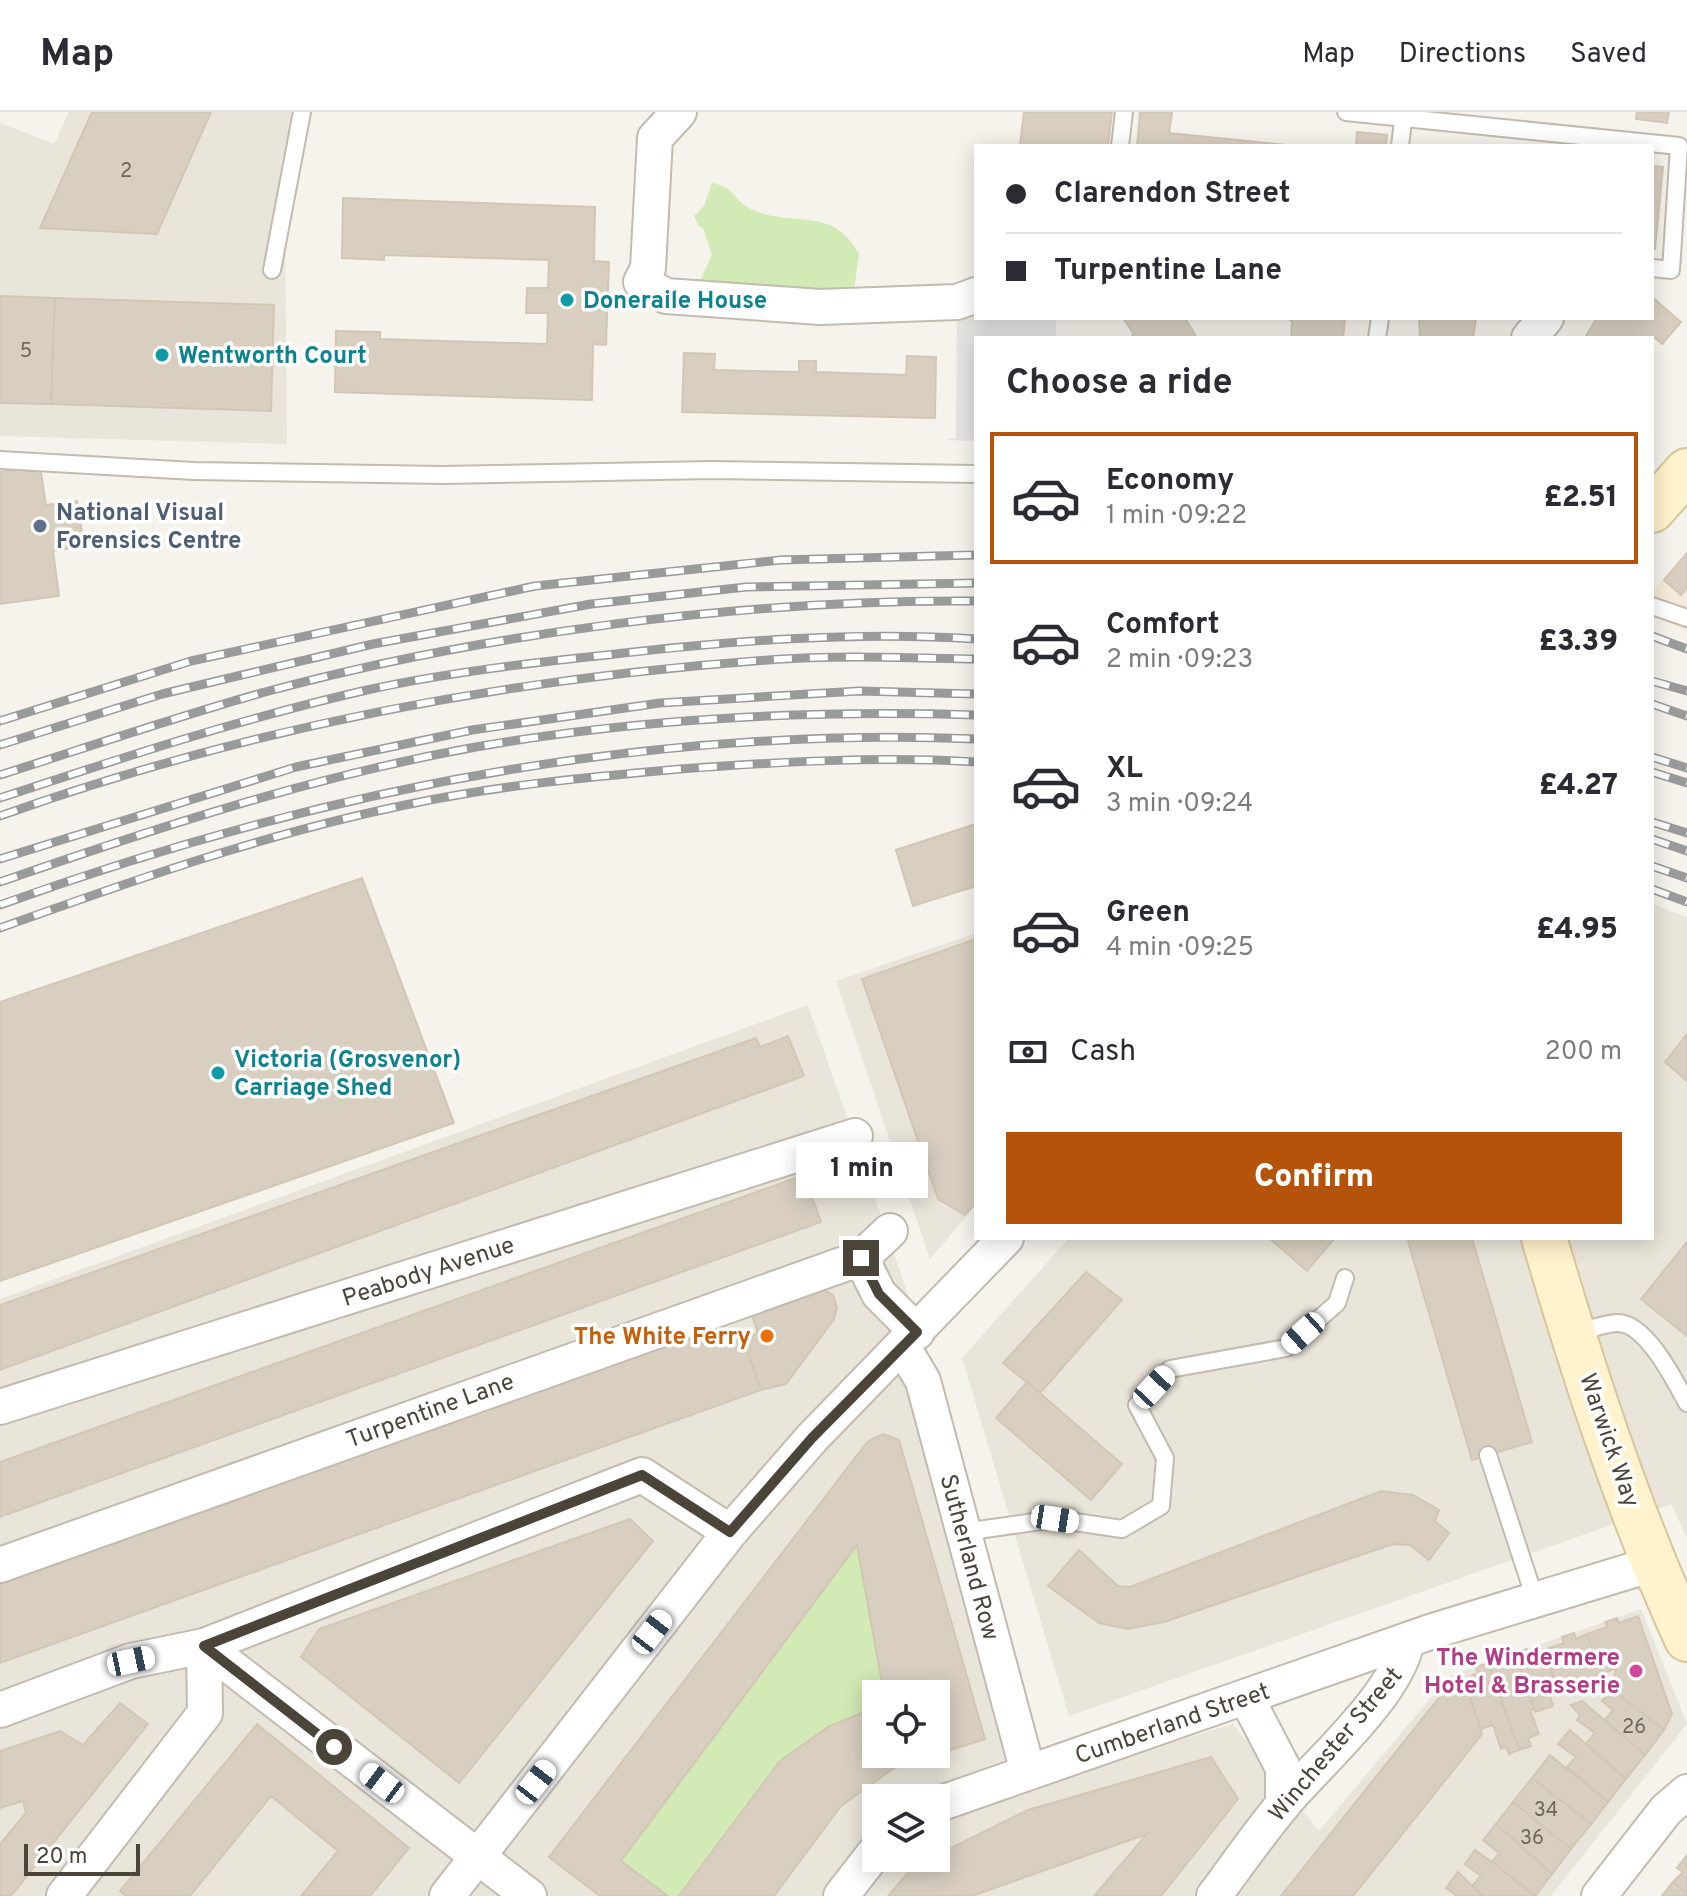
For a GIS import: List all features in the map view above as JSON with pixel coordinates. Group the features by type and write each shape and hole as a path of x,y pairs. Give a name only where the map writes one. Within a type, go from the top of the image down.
{"street":[{"path":"679,112 655,138 648,268 641,282 666,296 820,307 957,302 974,296"},
{"path":"1531,336 1544,320"},
{"path":"1654,508 1687,471"},
{"name":"Peabody Avenue","path":"0,1407 855,1136"},
{"name":"Turpentine Lane","path":"0,1565 861,1258 890,1231"},
{"path":"447,1896 730,1532 812,1438 1004,1240"},
{"name":"Warwick Way","path":"1545,1240 1573,1334 1653,1564 1687,1639"},
{"path":"861,1258 879,1294 910,1340"},
{"name":"Sutherland Row","path":"910,1340 1028,1772"},
{"path":"0,1710 131,1661 204,1646 642,1475 730,1532"},
{"path":"1431,1632 1653,1564"},
{"name":"Cumberland Street","path":"950,1800 1431,1632"},
{"name":"Winchester Street","path":"1214,1896 1283,1805 1385,1690 1403,1663 1431,1632"},
{"path":"204,1646 529,1896"},
{"path":"64,1896 205,1713 204,1646"},
{"path":"1246,1697 1283,1768 1283,1805"},
{"path":"1599,1896 1666,1810 1687,1792"},
{"path":"841,1896 862,1869"}],"lane":[{"path":"272,270 302,112"},
{"path":"1120,144 1124,112"},
{"path":"1346,112 1403,115 1679,146 1671,270 1654,268"},
{"path":"1400,144 1403,115"},
{"path":"0,460 194,471 429,475 711,470 974,474"},
{"path":"1654,607 1687,618"},
{"path":"964,1532 1055,1519 1122,1529 1161,1506 1165,1458 1137,1405 1170,1369 1286,1348 1337,1303 1345,1278"},
{"path":"1573,1334 1616,1323 1629,1324 1662,1357 1687,1403"},
{"path":"1488,1455 1536,1602"}],"shaded area":[{"path":"69,112 297,112 285,208 287,444 0,436 0,123 54,144"},
{"path":"974,296 974,320 1056,320 1056,336 974,336 974,441 945,440 956,438 957,302"},
{"path":"1687,553 1687,632 1654,615 1654,590"},
{"path":"1654,905 1687,917 1687,1538 1671,1504 1069,1716 962,1358 1067,1240 1654,1240"},
{"path":"974,934 974,1207 930,1259 836,981"},
{"path":"808,1005 928,1352 1048,1780 1233,1724 1319,1831 1449,1676 1641,1609 1687,1724 1551,1896 0,1896 0,1299"}],"green space":[{"path":"712,183 726,187 740,202 767,215 811,220 837,229 859,254 853,297 698,285 712,255 703,228 699,227 694,216 704,206"},
{"path":"857,1545 881,1680 862,1680 862,1720 679,1896 668,1896 621,1861"}],"building":[{"path":"92,112 211,112 157,234 40,228"},
{"path":"1024,112 1112,112 1108,144 1020,144"},
{"path":"1140,112 1172,113 1169,133 1276,144 1137,144"},
{"path":"1637,112 1669,112 1667,123 1636,119"},
{"path":"1357,132 1387,135 1386,144 1356,144"},
{"path":"1654,166 1663,167 1654,249"},
{"name":"Doneraile House","path":"343,198 595,207 594,261 609,262 606,345 593,344 592,400 335,392 336,331 380,332 380,339 547,344 548,313 526,313 527,288 548,288 549,260 384,255 384,260 342,258"},
{"path":"0,296 55,298 51,404 0,403"},
{"name":"Wentworth Court","path":"55,298 274,305 271,411 51,404"},
{"path":"1654,299 1681,322 1662,344 1654,336 1586,336 1595,320 1654,320"},
{"path":"1124,320 1186,320 1196,336 1132,336"},
{"path":"1290,320 1345,320 1343,336 1291,336"},
{"path":"1419,320 1476,320 1473,336 1420,336"},
{"path":"684,353 715,354 714,370 799,372 799,361 816,361 816,372 906,375 907,356 936,357 935,418 682,412"},
{"name":"National Visual Forensics Centre","path":"40,466 46,505 77,501 84,546 53,551 59,596 0,604 0,472"},
{"path":"1687,553 1687,588 1681,595 1664,580"},
{"path":"974,825 974,887 913,906 896,850"},
{"name":"Victoria (Grosvenor) Carriage Shed","path":"362,878 454,1123 0,1281 0,1002"},
{"path":"974,940 974,1204 965,1215 938,1199 862,979"},
{"path":"1687,1034 1687,1081 1665,1062"},
{"path":"788,1036 804,1076 0,1370 0,1305 756,1038 760,1047"},
{"path":"804,1175 821,1222 0,1517 0,1462"},
{"path":"1271,1240 1333,1240 1307,1271"},
{"path":"1408,1240 1473,1240 1532,1442 1472,1460"},
{"path":"1687,1242 1687,1336 1641,1299"},
{"path":"1086,1272 1122,1300 1040,1393 1003,1363"},
{"path":"823,1290 833,1295 837,1307 834,1319 786,1384 761,1390 743,1339 758,1333 751,1313"},
{"path":"713,1322 743,1339 761,1390 0,1663 0,1577"},
{"path":"1027,1382 1122,1464 1091,1500 996,1418"},
{"path":"883,1434 899,1440 985,1739 950,1750 950,1680 881,1680 857,1545 621,1861 668,1896 600,1896 549,1857 868,1441"},
{"path":"1381,1491 1413,1495 1439,1510 1435,1521 1449,1533 1429,1560 1410,1545 1393,1544 1164,1622 1128,1629 1099,1623 1048,1586 1079,1550 1118,1586 1130,1587"},
{"path":"630,1519 653,1541 459,1783 301,1657 319,1629"},
{"name":"The Windermere Hotel & Brasserie","path":"1638,1616 1672,1714 1664,1730 1612,1690 1616,1668 1602,1674 1587,1634 1607,1627 1605,1622 1617,1618 1619,1623"},
{"path":"1574,1633 1576,1639 1587,1634 1602,1674 1558,1689 1544,1650 1564,1643 1562,1637"},
{"path":"1527,1649 1529,1655 1544,1650 1558,1689 1549,1692 1553,1706 1535,1712 1515,1653"},
{"path":"1500,1659 1502,1665 1517,1659 1534,1709 1530,1710 1539,1734 1528,1738 1531,1746 1519,1750 1488,1663"},
{"path":"1488,1663 1519,1750 1509,1754 1506,1747 1501,1749 1493,1725 1481,1729 1464,1679 1478,1673 1476,1667"},
{"path":"1464,1679 1482,1734 1353,1896 1281,1896 1449,1685"},
{"path":"1612,1690 1664,1730 1645,1755 1604,1721 1613,1710 1602,1701"},
{"path":"1582,1701 1645,1755 1626,1779 1586,1744 1595,1733 1577,1720 1580,1715 1571,1705"},
{"path":"120,1703 148,1724 11,1896 0,1896 0,1844 26,1813 23,1801 0,1808 0,1751 60,1731 83,1745"},
{"path":"862,1713 862,1768 894,1768 872,1784 862,1784 862,1791 841,1806 774,1896 679,1896 780,1761 828,1727"},
{"path":"257,1724 409,1848 370,1896 301,1896 338,1851 271,1796 190,1896 126,1896 120,1891"},
{"path":"1570,1730 1626,1779 1608,1802 1567,1767 1576,1757 1558,1744"},
{"path":"1550,1755 1608,1802 1591,1824 1532,1778"},
{"path":"1211,1757 1238,1799 1161,1896 1094,1896 1147,1834 972,1896 888,1896 909,1872 950,1872 950,1849 1028,1810"},
{"path":"1532,1778 1591,1824 1571,1849 1513,1802"},
{"path":"1513,1802 1571,1849 1552,1874 1496,1824"},
{"path":"1496,1824 1552,1874 1535,1896 1492,1862 1499,1853 1483,1840"},
{"path":"1475,1850 1535,1896 1483,1896 1472,1886 1481,1876 1465,1864"},
{"path":"1687,1855 1687,1893 1673,1882 1683,1872 1677,1868"},
{"path":"1458,1872 1483,1896 1457,1896 1446,1888"},
{"path":"1673,1882 1687,1893 1687,1896 1662,1896"}],"railway":[{"path":"0,721 191,661 535,586 780,560 974,555"},
{"path":"0,745 162,694 373,644 591,604 746,587 974,583"},
{"path":"0,775 265,692 436,653 526,637 709,613 800,606 974,601"},
{"path":"0,798 274,713 367,690 456,674 577,658 745,642 884,636 974,639"},
{"path":"1654,637 1687,649"},
{"path":"0,816 191,756 385,710 484,693 583,678 782,659 974,659"},
{"path":"1654,682 1687,691"},
{"path":"0,859 296,767 472,730 660,703 859,691 974,694"},
{"path":"1654,705 1687,716"},
{"path":"0,882 176,823 295,788 476,747 600,729 726,718 851,714 974,715"},
{"path":"0,905 118,865 238,830 359,799 480,775 603,756 727,744 851,738 974,739"},
{"path":"1654,758 1687,768"},
{"path":"0,928 255,843 358,815 444,797 545,782 717,766 865,760 974,762"},
{"path":"1654,773 1687,783"},
{"path":"1654,823 1687,833"},
{"path":"1654,840 1687,851"},
{"path":"1654,867 1687,878"},
{"path":"1654,890 1687,902"}],"place":[{"name":"Doneraile House","path":"567,300"},
{"name":"Wentworth Court","path":"162,355"},
{"name":"National Visual Forensics Centre","path":"40,526"},
{"name":"Victoria (Grosvenor) Carriage Shed","path":"218,1073"},
{"name":"The White Ferry","path":"767,1336"},
{"name":"The Windermere Hotel & Brasserie","path":"1636,1671"}],"route":[{"path":"334,1747 204,1646 642,1475 730,1532 812,1438 917,1332 879,1294 861,1258"}]}
